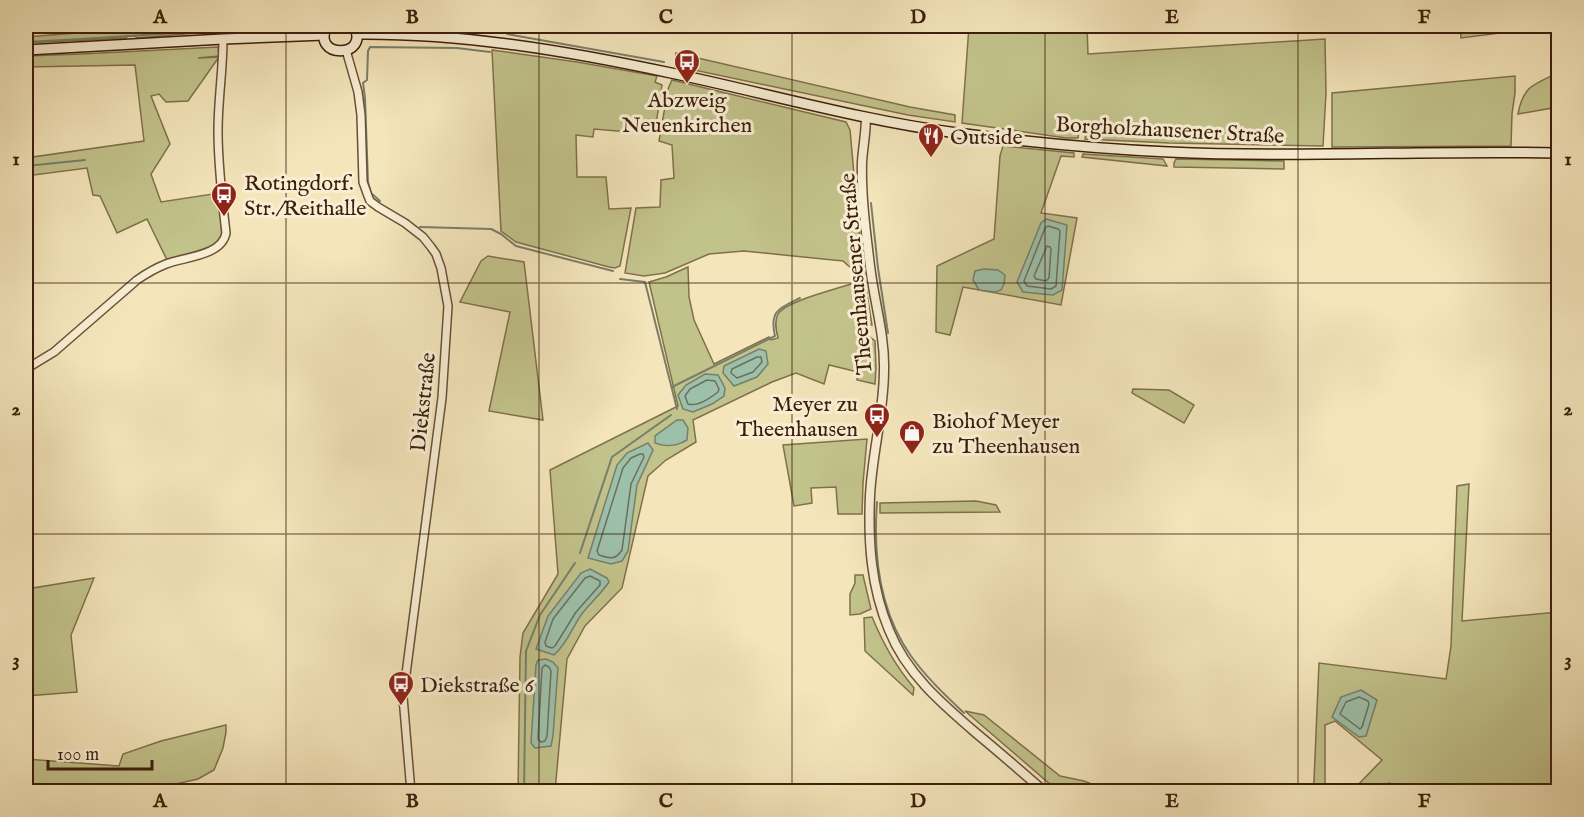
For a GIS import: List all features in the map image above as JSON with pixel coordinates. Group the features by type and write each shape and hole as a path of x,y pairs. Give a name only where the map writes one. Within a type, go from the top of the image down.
{"main road":[{"path":"296,35 306,26"},
{"path":"26,50 296,35 326,30 325,40 331,48 341,51 354,44 356,30"},
{"name":"Borgholzhausener Straße","path":"356,30 494,42 565,53 670,73 907,125 1067,146 1170,152 1558,153"}],"street":[{"path":"26,369 54,352 137,280 152,270 213,250 223,242 226,233 218,134 224,58 223,39"},
{"name":"Diekstraße","path":"346,50 358,92 363,182 368,196 370,201 378,207 423,237 431,247 441,268 448,306 442,398 403,697 411,792"},
{"name":"Theenhausener Straße","path":"866,117 862,162 863,196 883,343 884,369 870,496 870,551 873,578 881,610 889,632 905,660 925,687 1045,792"}],"shaded area":[{"path":"163,26 217,26 219,31 137,38 128,36 126,38 26,43 26,37"},
{"path":"969,26 1087,26 1088,54 1325,39 1326,93 1323,146 1085,139 1086,132 1079,132 1078,138 1066,138 962,123"},
{"path":"1460,26 1549,26 1461,38"},
{"path":"218,47 219,56 198,58 219,57 188,101 166,102 159,94 151,96 170,144 151,174 161,202 219,193 222,236 218,242 205,250 167,260 147,219 117,233 100,196 93,195 87,168 26,176 26,158 144,141 135,65 26,67 26,56"},
{"path":"492,50 657,76 655,82 662,85 655,131 594,129 593,137 576,135 577,177 606,177 609,209 631,208 620,266 609,267 516,242 501,231"},
{"path":"676,53 910,107 955,115 955,122 908,115 675,66"},
{"path":"1558,73 1558,107 1518,114 1523,97 1531,87"},
{"path":"1515,76 1511,146 1332,147 1332,93"},
{"path":"672,80 846,122 850,130 862,263 872,325 870,325 857,275 843,261 744,251 709,254 665,273 644,276 625,273 636,208 660,207 661,180 674,178 672,145 659,141 668,89"},
{"path":"1003,146 1074,153 1074,157 1061,156 1041,213 1077,218 1061,305 963,287 950,335 936,332 937,266 994,239 1000,156"},
{"path":"1083,154 1163,159 1167,166 1082,157"},
{"path":"1176,159 1284,161 1284,169 1174,167"},
{"path":"488,256 524,262 543,420 489,411 510,312 460,302 481,261"},
{"path":"688,267 689,297 694,320 714,364 769,337 771,340 778,338 777,317 783,309 813,296 854,283 866,334 875,341 875,384 857,380 858,372 829,365 824,384 796,373 693,420 696,442 666,460 648,476 622,588 585,626 567,659 555,791 518,792 520,657 523,633 558,574 550,470 678,406 649,282"},
{"path":"1133,389 1169,390 1194,405 1184,423 1132,393"},
{"path":"867,439 862,514 838,514 836,487 811,488 812,503 794,506 783,445"},
{"path":"1469,484 1462,621 1558,612 1558,791 1396,791 1390,783 1366,788 1366,791 1352,791 1382,760 1335,721 1325,725 1325,789 1329,791 1312,792 1319,663 1446,679 1451,646 1457,486"},
{"path":"976,501 996,505 1000,512 880,513 880,503"},
{"path":"855,575 863,575 871,609 850,615 850,594 855,583"},
{"path":"94,578 71,635 77,692 26,696 27,589"},
{"path":"872,617 890,654 914,688 913,695 865,651 864,618"},
{"path":"965,711 984,715 1060,776 1099,787 1137,791 1077,788 1081,791 1058,791"},
{"path":"226,725 223,748 214,770 198,779 144,791 26,791 26,759 119,766 123,754 161,741"}],"water":[{"path":"1046,219 1067,225 1062,290 1053,295 1023,292 1017,282 1041,223"},
{"path":"998,270 1005,275 1001,290 995,292 979,290 973,280 975,271"},
{"path":"759,349 766,351 768,364 757,377 734,386 723,373 724,366"},
{"path":"705,374 718,375 725,388 724,396 693,412 683,409 678,395 686,385"},
{"path":"677,420 683,420 688,428 687,440 671,445 655,443 655,436"},
{"path":"648,443 653,450 637,485 628,551 622,561 611,564 588,558 617,465 627,453"},
{"path":"590,569 607,578 609,582 603,591 581,615 559,651 554,655 536,649 548,616 581,573"},
{"path":"546,659 558,668 553,736 551,746 535,748 531,743 536,665 538,660"},
{"path":"1361,690 1377,700 1366,736 1359,737 1332,717 1341,697"}],"waterway":[{"path":"26,42 282,26"},
{"path":"439,27 498,33"},
{"path":"507,34 664,62"},
{"path":"380,201 371,193 368,182 363,83 367,80 370,47 457,48 490,52"},
{"path":"26,166 85,160"},
{"path":"871,203 888,333"},
{"path":"420,227 491,229 516,246 613,271"},
{"path":"620,279 645,282 677,409"},
{"path":"672,387 775,336 775,315 787,304 800,298"},
{"path":"580,553 612,457 671,415"},
{"path":"877,502 876,542 880,582 892,620 900,639 917,664 964,713"},
{"path":"524,792 526,651 540,615 575,563"}],"place":[{"name":"Abzweig Neuenkirchen","path":"687,85"},
{"name":"Outside","path":"931,159"},
{"name":"Rotingdorf. Str./Reithalle","path":"224,218"},
{"name":"Meyer zu Theenhausen","path":"877,439"},
{"name":"Biohof Meyer zu Theenhausen","path":"912,456"},
{"name":"Diekstraße 6","path":"401,707"}]}
